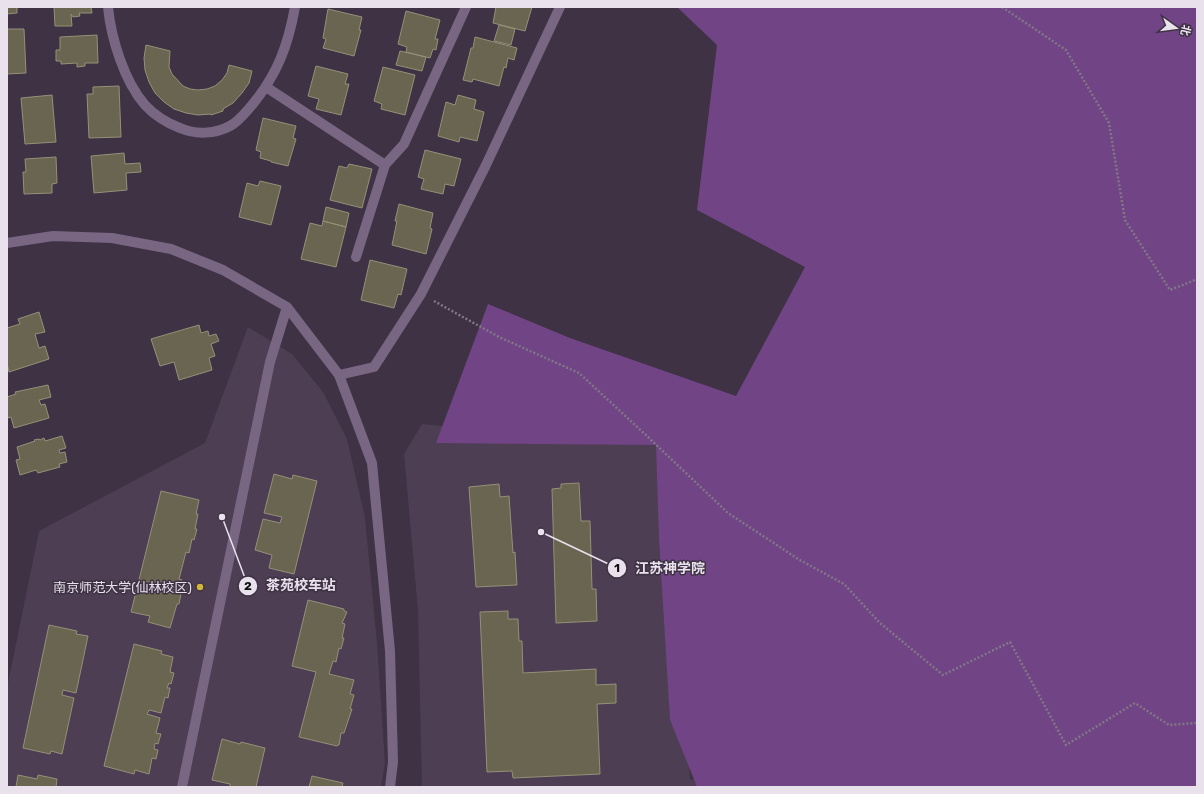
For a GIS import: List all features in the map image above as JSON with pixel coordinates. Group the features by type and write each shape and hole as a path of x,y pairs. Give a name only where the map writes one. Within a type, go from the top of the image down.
{"street":[{"path":"108,7 114,38 121,60 130,80 145,104 155,114 169,123 184,130 196,133 219,131 230,126 240,119 266,87 286,48 295,7"},
{"path":"356,257 386,165 404,144 466,7"},
{"path":"339,375 374,367 421,294 486,165 560,7"},
{"path":"266,87 386,165"},
{"path":"7,243 53,236 112,238 170,249 223,270 286,307 339,375 372,463 390,651 393,762 390,787"},
{"path":"182,787 270,362 286,307"}],"path":[{"path":"1002,7 1066,50 1109,123 1125,220 1170,290 1195,280 1197,281"},
{"path":"421,294 499,337 579,373 728,512 798,560 844,584 880,623 943,675 1010,642 1066,745 1136,703 1169,725 1197,723"}],"shaded area":[{"path":"677,7 1197,7 1197,787 697,787 670,720 659,539 656,445 436,443 488,304 570,338 736,396 805,267 697,210 717,45"},
{"name":"南京师范大学(仙林校区)","path":"248,327 292,354 323,392 347,439 365,517 377,643 385,763 381,787 7,787 7,688 39,531 205,443"},
{"path":"422,424 664,446 690,779 755,787 422,787 418,611 404,454"}],"building":[{"path":"7,7 17,7 17,13 7,14"},
{"path":"54,7 91,7 92,13 79,13 80,16 73,17 71,14 72,26 55,26"},
{"path":"496,7 532,7 525,31 493,23"},
{"path":"328,9 362,17 359,30 361,30 354,56 323,48 326,39 323,38"},
{"path":"406,11 440,20 435,39 438,39 436,50 433,49 430,58 406,52 407,47 398,44"},
{"path":"499,25 515,29 511,45 494,41"},
{"path":"7,29 24,29 26,73 7,74"},
{"path":"97,35 98,63 85,63 85,66 77,67 77,63 61,64 61,61 56,61 56,50 60,50 60,37"},
{"path":"475,37 517,48 514,60 508,58 499,86 473,79 472,82 463,80"},
{"path":"146,45 170,51 169,67 172,74 183,86 190,89 207,89 215,86 227,73 229,65 252,71 249,83 233,103 223,109 223,111 211,115 198,115 174,109 155,93 149,82 145,70 144,58"},
{"path":"400,51 426,57 422,71 396,65"},
{"path":"316,66 348,74 345,84 349,84 341,115 316,109 319,99 308,96"},
{"path":"383,67 415,75 405,115 381,109 382,104 374,101"},
{"path":"119,86 121,137 89,138 87,94 93,94 93,87"},
{"path":"52,95 56,142 25,144 21,98"},
{"path":"458,95 476,100 474,109 484,112 477,141 460,137 459,142 438,136 446,102 455,105"},
{"path":"263,118 296,126 293,138 296,139 288,166 260,158 261,152 256,150"},
{"path":"425,150 461,159 454,186 445,184 443,194 421,189 424,179 418,177"},
{"path":"124,153 125,164 140,163 141,172 126,173 127,190 94,193 91,156"},
{"path":"56,157 57,183 52,184 52,193 24,194 23,172 26,172 25,159"},
{"path":"349,164 372,169 362,208 330,200 339,166 347,168"},
{"path":"260,181 281,186 271,225 239,217 247,183 258,186"},
{"path":"399,204 433,213 430,228 432,229 426,254 392,245"},
{"path":"326,207 349,213 346,227 323,221"},
{"path":"323,221 346,227 336,267 301,259 310,223 322,226"},
{"path":"370,260 407,269 401,295 398,294 394,308 361,300"},
{"path":"39,312 45,332 35,334 39,348 45,346 49,359 9,372 7,363 7,328 20,324 18,319"},
{"path":"199,325 201,333 208,331 209,336 216,334 219,341 211,344 215,356 209,358 212,370 179,380 174,362 160,366 151,339"},
{"path":"48,385 51,397 39,400 41,405 45,404 49,418 14,428 11,417 8,418 7,397 16,394 15,392"},
{"path":"62,436 66,448 59,450 60,453 65,452 67,462 59,464 60,467 38,473 36,470 20,475 16,460 20,459 17,447 35,441 34,440 44,438 45,441"},
{"path":"274,474 292,479 293,475 317,481 294,574 269,568 272,555 255,550 263,519 280,523 282,517 264,513"},
{"path":"579,483 581,521 590,521 592,589 596,589 597,621 556,623 552,489 561,488 561,484"},
{"path":"499,484 500,497 509,496 517,585 476,587 469,487"},
{"path":"161,491 199,500 196,514 198,514 195,529 197,529 194,540 192,539 189,553 186,552 179,579 182,580 179,593 181,594 179,604 177,604 170,628 148,622 150,616 131,612"},
{"path":"308,600 344,609 344,611 347,612 342,623 345,624 342,638 344,638 341,649 339,648 336,662 333,661 329,674 354,680 350,694 354,695 350,709 352,709 344,733 341,733 339,745 337,746 299,737 316,672 292,666"},
{"path":"508,611 508,619 518,619 519,641 522,641 523,673 596,669 596,685 616,684 616,703 597,704 600,774 513,778 512,771 487,772 480,612"},
{"path":"49,625 77,631 76,634 88,636 76,693 63,690 62,695 74,698 62,754 51,751 50,754 23,748"},
{"path":"134,644 162,651 161,654 173,657 170,672 174,673 171,684 169,683 167,688 170,688 168,698 165,697 161,713 149,710 147,714 160,718 156,733 161,734 158,744 155,743 154,749 158,750 156,759 152,758 149,774 135,770 134,774 104,766"},
{"path":"222,739 240,744 241,742 265,748 256,787 230,787 230,784 212,780"},
{"path":"18,775 37,779 38,775 57,779 56,787 16,787"},
{"path":"312,776 343,783 342,787 309,787"}],"place":[{"name":"茶苑校车站","path":"222,517"},
{"name":"江苏神学院","path":"541,532"},
{"name":"南京师范大学(仙林校区)","path":"200,587"}]}
